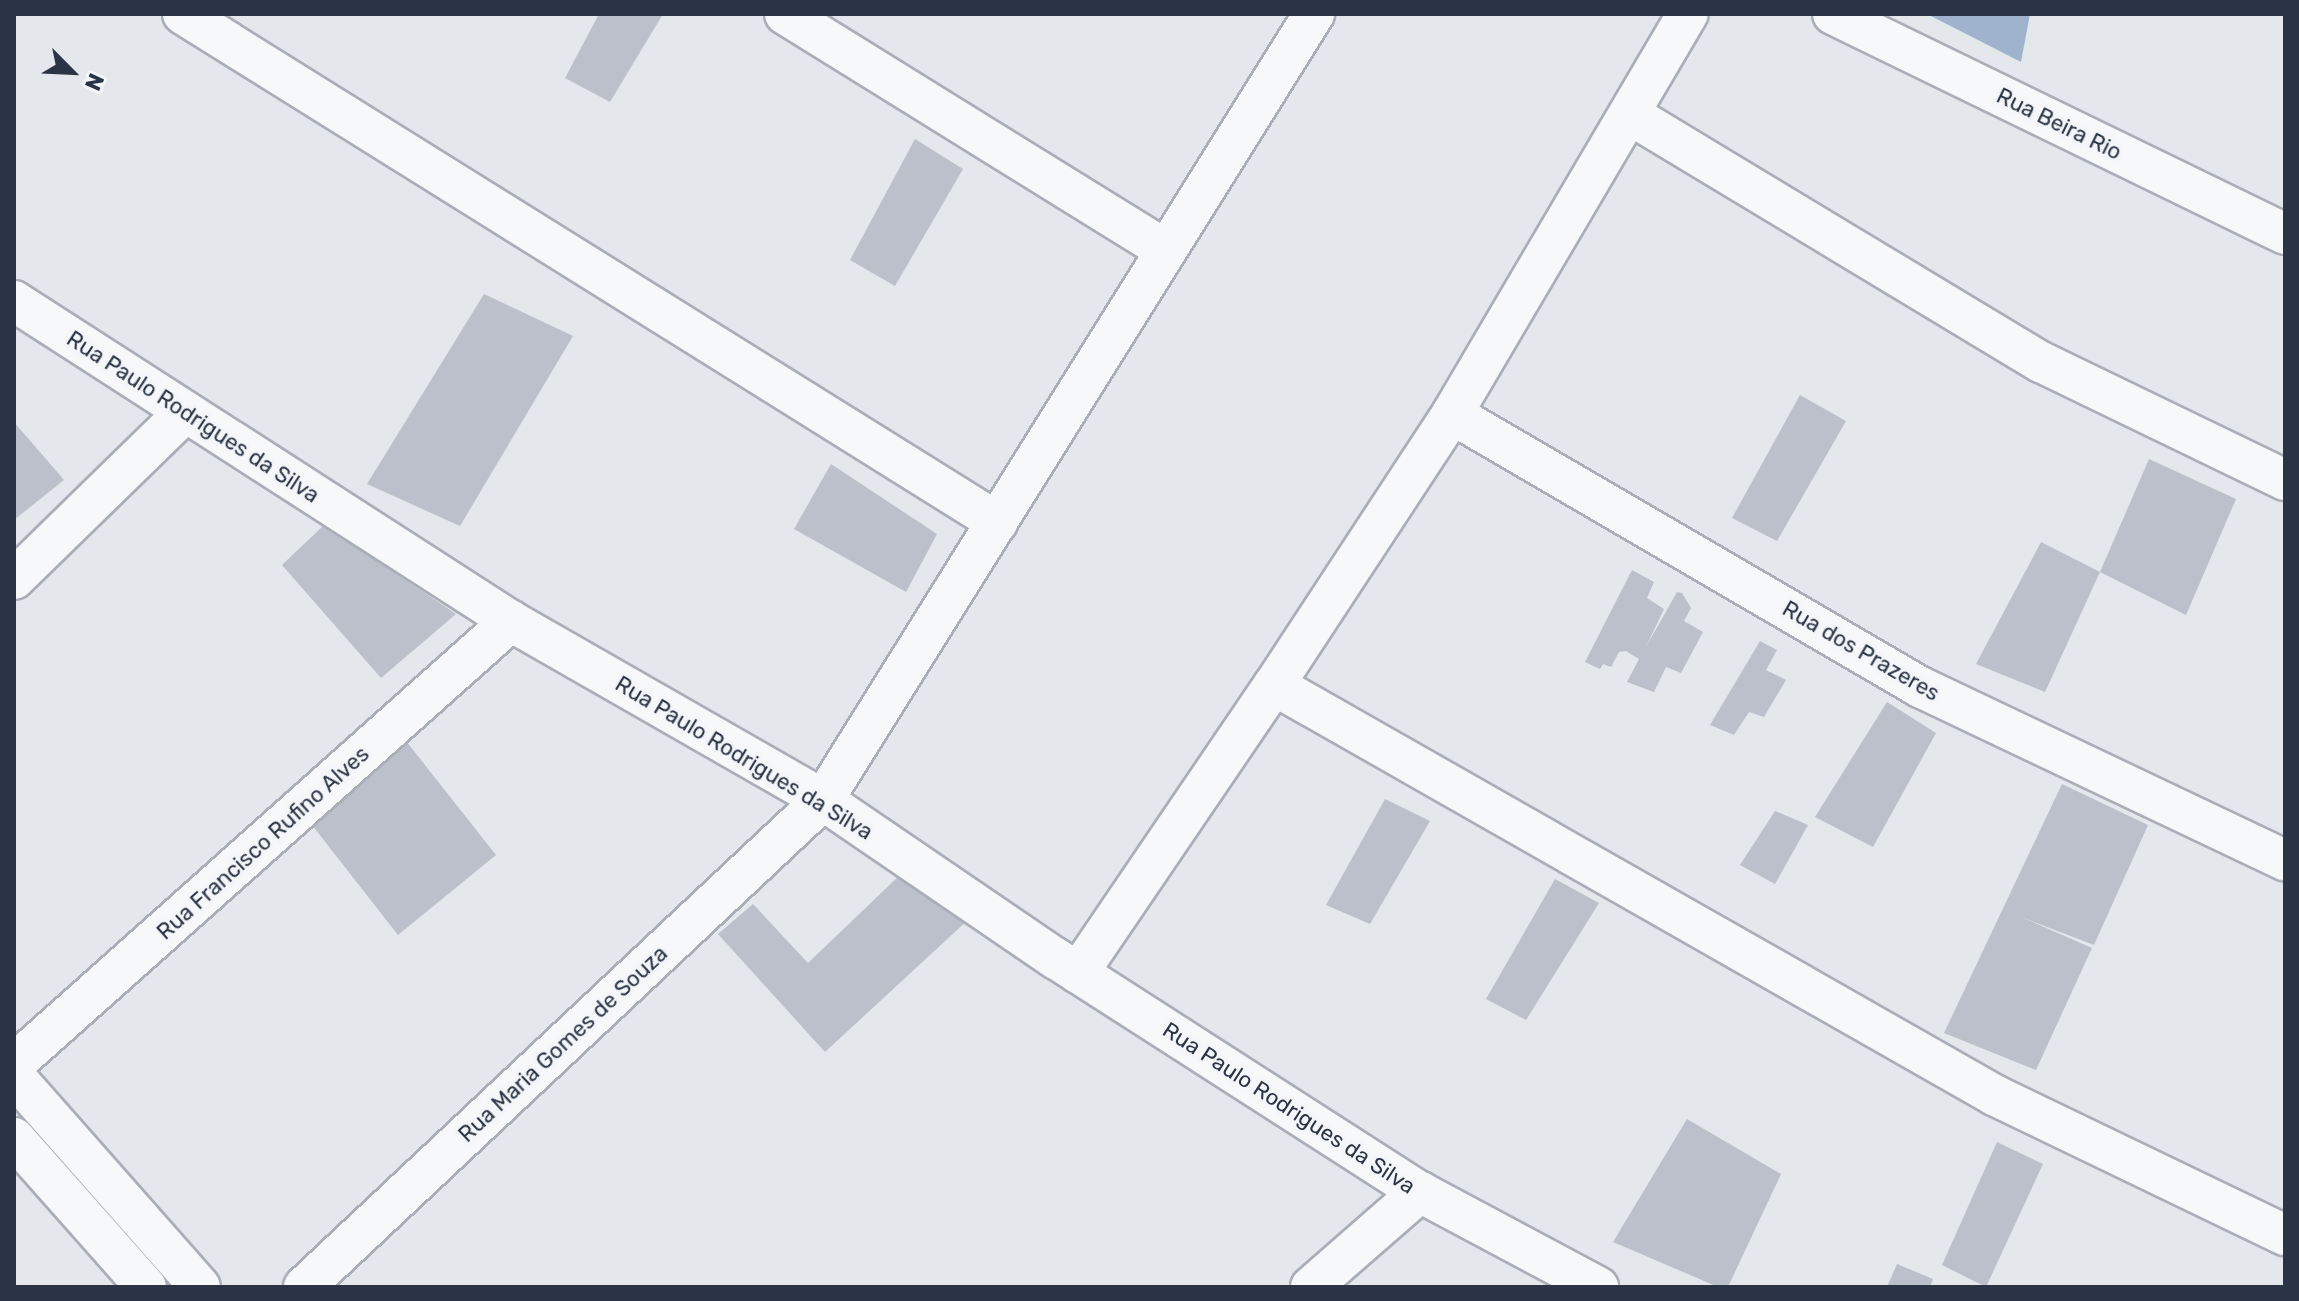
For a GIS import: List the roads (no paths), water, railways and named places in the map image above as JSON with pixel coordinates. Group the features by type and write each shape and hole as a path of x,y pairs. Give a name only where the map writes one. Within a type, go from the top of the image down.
{"street":[{"path":"183,14 997,522"},
{"path":"785,14 1166,250"},
{"name":"Rua Maria Gomes de Souza","path":"304,1287 823,800 1314,14"},
{"path":"1078,973 1274,685 1452,414 1688,14"},
{"name":"Rua Beira Rio","path":"1833,14 2285,234"},
{"path":"1631,115 2041,362 2285,480"},
{"name":"Rua Paulo Rodrigues da Silva","path":"14,301 511,621 823,800 1078,973 1420,1192 1598,1287"},
{"path":"14,579 185,412"},
{"name":"Rua dos Prazeres","path":"1452,414 1920,687 2285,860"},
{"name":"Rua Francisco Rufino Alves","path":"14,1064 511,621"},
{"path":"1274,685 1996,1096 2285,1235"},
{"path":"14,1076 200,1287"},
{"path":"14,1138 146,1287"},
{"path":"1311,1287 1420,1192"}],"water":[{"path":"1927,14 2030,14 2021,62"}]}
